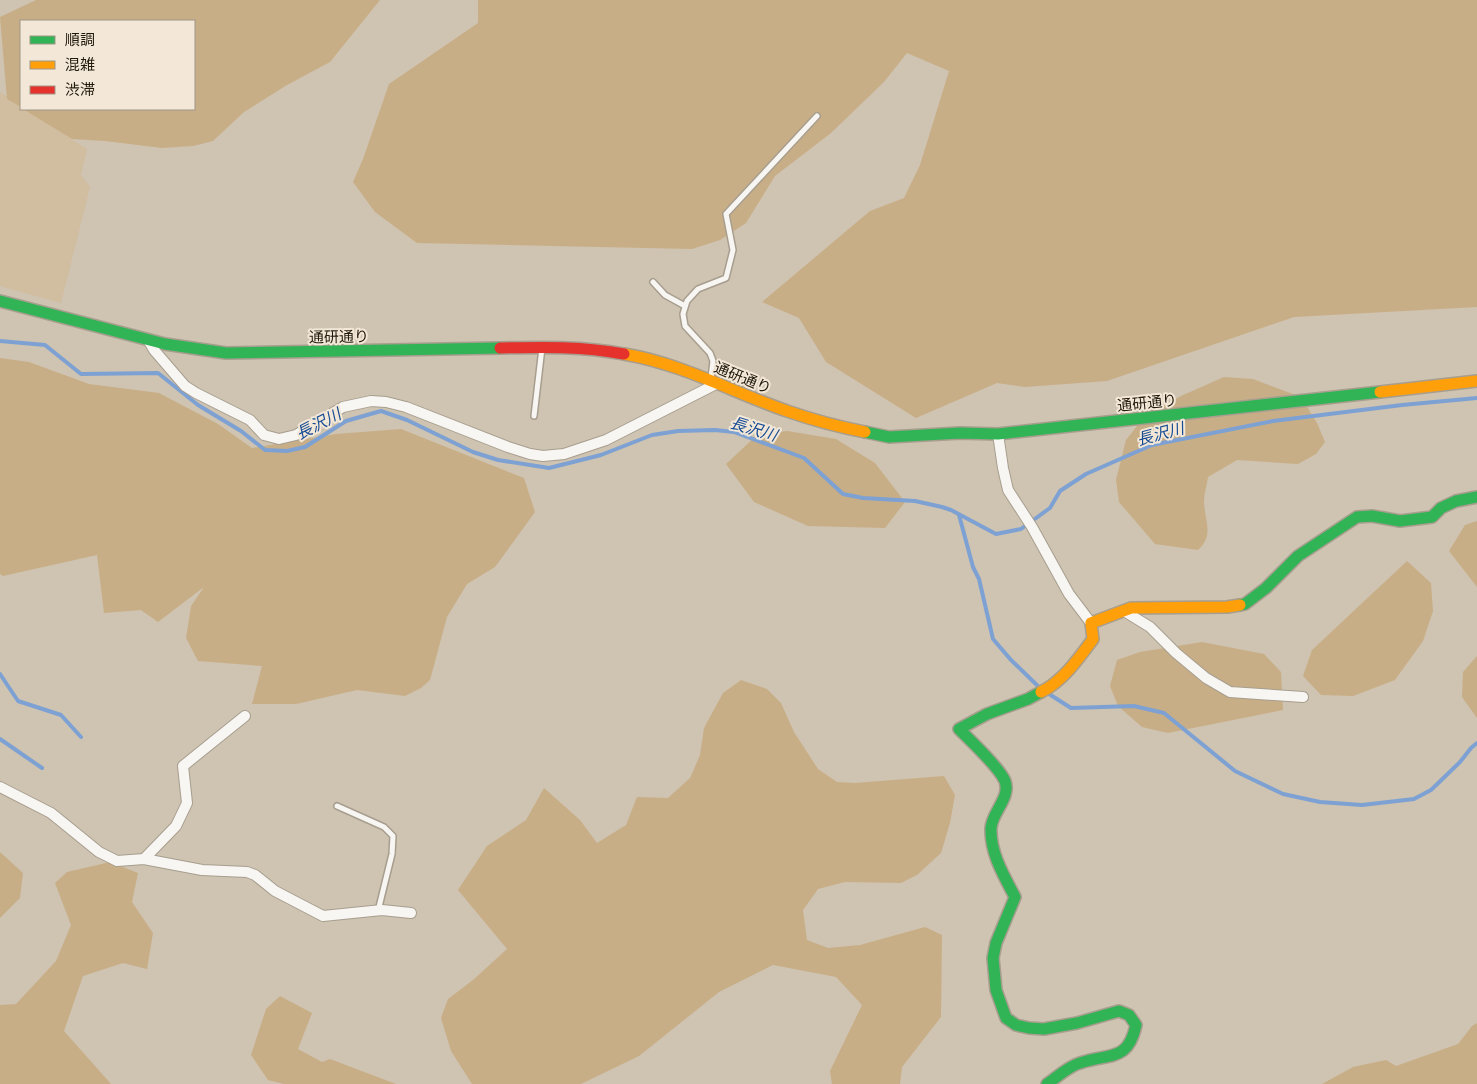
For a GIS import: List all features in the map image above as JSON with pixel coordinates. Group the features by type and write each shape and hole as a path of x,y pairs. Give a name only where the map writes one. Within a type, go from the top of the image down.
{"street":[{"name":"通研通り","path":"0,301 165,344 226,352 563,347 603,350 653,359 786,411 830,425 890,437 960,433 998,434 1477,382"},
{"path":"148,340 154,350 185,386 250,420 264,434 279,439 296,435 343,407 371,401 386,402 406,407 530,454 543,456 564,454 606,440 714,382"},
{"path":"998,434 1008,490 1032,527 1069,594 1092,623 1093,639 1081,656 1051,688 1028,699 987,714 959,729 1001,774 1006,782 1007,794 994,815 990,828 1003,875 1015,897 993,958 996,991 1005,1018 1019,1028 1042,1030 1119,1010 1130,1015 1136,1025 1133,1039 1123,1052 1078,1063 1047,1084"},
{"path":"1092,623 1131,608 1227,607 1244,604 1266,588 1298,556 1343,525 1358,518 1372,516 1400,521 1432,517 1441,508 1456,501 1477,497"},
{"path":"1124,611 1150,627 1176,654 1206,678 1230,692 1302,697"},
{"path":"144,859 176,826 187,803 183,766 245,716"},
{"path":"0,787 51,813 99,852 117,861 144,859 202,870 247,872 275,891 323,916 378,911 410,913"}],"lane":[{"path":"714,382 714,361 710,353 685,326 683,314 685,306 698,289 726,278 732,250 726,214 817,116"},
{"path":"653,282 665,295 685,306"},
{"path":"534,416 542,348"},
{"path":"337,806 384,828 393,836 392,854 378,911"}],"shaded area":[{"path":"36,0 380,0 330,62 287,85 244,112 213,141 193,146 162,148 72,139 25,110 195,110 195,20 20,20 20,106 7,99 0,17"},
{"path":"478,0 1477,0 1477,307 1294,317 1107,381 1025,387 997,383 916,418 826,362 799,318 762,302 870,211 904,198 920,165 949,71 907,53 884,82 831,133 775,176 746,223 720,240 692,249 417,243 375,212 353,182 389,84 478,23"},
{"path":"0,92 20,105 20,110 27,110 87,149 81,175 90,187 61,303 0,286"},
{"path":"0,358 29,362 89,384 159,393 218,424 252,448 336,434 401,429 524,478 535,512 495,567 467,584 447,617 430,680 421,688 405,696 357,690 296,704 252,704 262,666 198,661 186,638 191,606 204,587 158,622 141,610 104,613 97,555 3,576 0,574"},
{"path":"1224,377 1253,379 1301,397 1317,423 1325,442 1316,454 1298,464 1237,460 1208,477 1204,495 1207,533 1203,544 1198,550 1155,544 1119,502 1116,480 1126,440 1145,416 1181,396"},
{"path":"787,431 836,439 875,463 905,502 885,528 808,526 754,502 726,464 757,435"},
{"path":"1477,521 1477,587 1449,551 1465,525"},
{"path":"1407,561 1431,583 1433,611 1423,641 1395,680 1353,696 1321,695 1303,676 1312,650"},
{"path":"1202,642 1264,654 1281,672 1283,710 1168,733 1142,727 1118,706 1110,686 1117,660 1140,652"},
{"path":"1477,656 1477,718 1462,697 1463,672"},
{"path":"741,680 767,689 781,703 794,732 818,769 837,782 855,783 944,776 955,795 950,823 941,853 917,875 901,883 845,882 818,889 803,910 807,940 828,948 860,945 925,927 942,935 941,1017 902,1067 900,1084 832,1084 830,1071 862,1005 836,977 773,965 719,992 639,1056 581,1084 472,1084 451,1051 441,1018 448,999 473,980 507,949 458,890 487,846 526,820 544,788 580,820 597,843 626,825 637,797 668,798 690,778 700,755 704,728 723,693"},
{"path":"0,852 23,873 20,898 0,918"},
{"path":"110,862 138,873 132,902 153,933 147,969 123,963 83,976 64,1031 111,1084 0,1084 0,1005 16,1004 56,961 71,925 55,883 67,872"},
{"path":"280,996 312,1013 298,1049 322,1062 330,1059 396,1084 284,1084 268,1080 251,1055 266,1009"},
{"path":"1477,1023 1477,1084 1322,1084 1353,1067 1386,1060 1396,1066 1458,1044 1472,1026"}],"waterway":[{"name":"長沢川","path":"0,341 45,345 81,374 158,373 198,405 241,431 265,450 287,451 305,447 346,421 381,411 407,420 473,452 498,460 549,468 601,455 652,435 678,431 715,430 734,432 804,458 843,494 863,498 915,501 942,507 996,534 1021,529 1050,508 1060,491 1086,474 1152,445 1273,421 1477,398"},
{"path":"959,515 973,567 979,579 993,639 1011,660 1041,689"},
{"path":"0,674 18,701 61,715 81,737"},
{"path":"1049,694 1071,708 1134,706 1164,713 1235,771 1283,794 1320,802 1362,805 1414,799 1431,790 1477,743"},
{"path":"0,739 42,768"}],"traffic: fast":[{"path":"0,301 165,344 226,353 500,348"},
{"path":"865,432 889,437 960,433 998,434 1380,392"},
{"path":"1240,605 1245,604 1266,588 1298,556 1357,517 1372,516 1400,521 1432,517 1441,508 1456,501 1477,497"},
{"path":"1041,692 1028,699 987,714 959,729 1002,775 1006,787 1003,799 992,822 991,837 995,855 1015,897 996,943 993,958 996,990 1006,1018 1016,1025 1044,1029 1077,1023 1119,1011 1129,1015 1136,1025 1133,1037 1123,1051 1076,1064 1047,1084"}],"traffic: slow":[{"path":"624,354 667,364 797,414 865,432"},
{"path":"1380,392 1477,381"},
{"path":"1041,692 1063,675 1093,639 1091,623 1131,608 1227,607 1240,605"}],"traffic: jam":[{"path":"500,348 578,348 624,354"}]}
